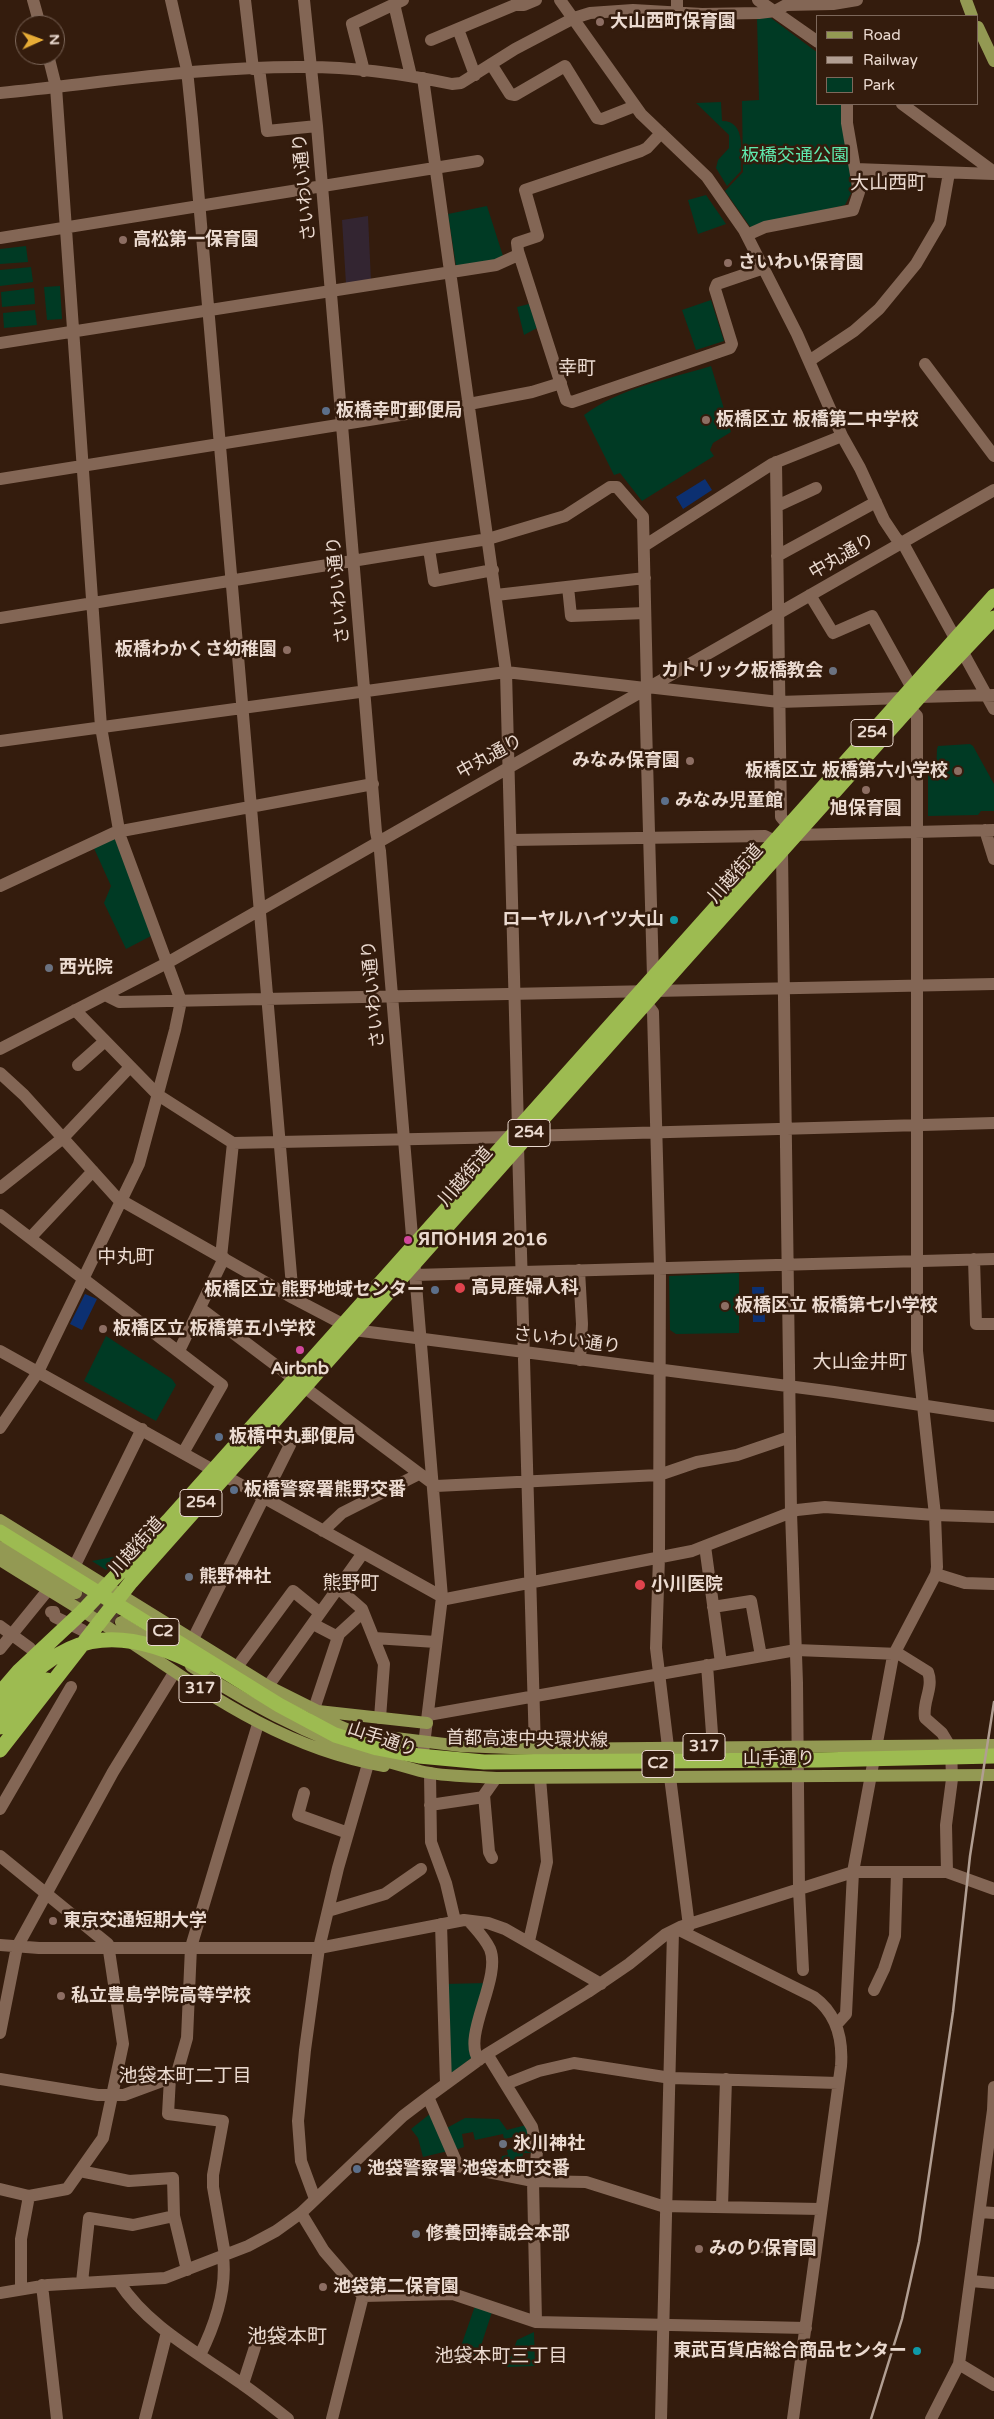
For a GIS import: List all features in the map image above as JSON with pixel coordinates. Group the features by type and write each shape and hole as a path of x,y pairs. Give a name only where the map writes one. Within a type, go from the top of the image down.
{"highway":[{"name":"川越街道","path":"0,1693 19,1671 82,1612 214,1470 299,1383 348,1328 412,1248 519,1137 911,698 956,639 994,596"},
{"name":"川越街道","path":"911,698 962,654 994,618"},
{"name":"川越街道","path":"348,1328 414,1270 519,1137"},
{"name":"川越街道","path":"0,1750 100,1622 214,1470 270,1426 299,1383"},
{"name":"首都高速中央環状線","path":"0,1534 327,1733 354,1745 399,1756 483,1766 994,1761"},
{"path":"0,1698 33,1663 59,1647 92,1636 124,1636 153,1641 173,1648 288,1714 327,1733"},
{"path":"1,1721 32,1672 54,1656 93,1642 124,1639 151,1644 183,1657 286,1715 327,1733"},
{"path":"1,1721 67,1662"},
{"name":"首都高速中央環状線","path":"327,1733 399,1753 484,1762 818,1760 994,1756"}],"main road":[{"path":"966,0 972,15"},
{"path":"979,29 994,61"},
{"name":"317","path":"0,1520 268,1686 316,1710 379,1736"},
{"path":"0,1526 85,1578"},
{"path":"0,1547 76,1592"},
{"name":"317","path":"0,1560 100,1622 174,1673 258,1724 315,1747 368,1764 426,1772"},
{"name":"山手通り","path":"139,1612 267,1691 328,1723 352,1731 379,1736 461,1746 535,1749 994,1745"},
{"name":"山手通り","path":"121,1622 225,1689 284,1720 341,1745 426,1772 496,1778 994,1776"},
{"path":"316,1710 380,1718 427,1719"}],"street":[{"path":"33,0 37,15"},
{"path":"171,0 187,73 200,206 292,1298"},
{"path":"245,0 266,131 317,126"},
{"name":"さいわい通り","path":"304,0 312,67 420,1340 789,1387 994,1416"},
{"path":"431,40 515,5 524,5 536,0"},
{"path":"560,0 635,106 707,177 747,235 884,520 905,547 956,639 962,654 991,696 994,709"},
{"path":"588,0 590,13"},
{"path":"677,0 677,14"},
{"path":"758,0 816,41"},
{"path":"0,93 187,73 312,67 417,77 452,84 461,83 491,64 574,18 590,13 633,10 677,14 775,11 786,5 833,4 857,0"},
{"path":"364,71 352,24 399,2 436,169 506,672 510,766 526,1481 535,1749"},
{"path":"458,29 475,75"},
{"path":"491,64 510,94 515,95 565,66 598,118 602,119 635,106"},
{"path":"0,1428 38,1372 139,1164 181,1001 119,831 101,727 56,88 50,65"},
{"path":"747,235 765,227 853,210 859,192 847,123 847,105"},
{"path":"903,105 994,173"},
{"path":"661,132 647,148 634,154 525,190 538,236 517,243 518,255 566,400 572,402 730,348 732,344 715,289 717,284 764,268"},
{"path":"0,238 478,161"},
{"path":"855,169 994,173"},
{"path":"809,361 854,331 879,308 916,264 940,223 949,173"},
{"path":"0,343 496,265 518,255"},
{"path":"925,364 994,456"},
{"path":"0,479 469,404 532,392 561,383"},
{"path":"644,546 776,462 842,436"},
{"path":"776,462 781,818 792,831 990,830 994,859"},
{"path":"0,618 488,539 565,516 610,486 618,487 643,518 650,838 649,991 653,1012 660,1267 659,1557 656,1648 668,1747"},
{"path":"776,506 816,488"},
{"name":"中丸通り","path":"0,1049 167,963 994,490"},
{"path":"777,556 876,502"},
{"path":"429,549 434,581 493,570"},
{"path":"496,595 644,578"},
{"path":"568,587 571,616 645,613"},
{"path":"810,595 833,633 872,616 918,716 916,986 917,1351 935,1515 938,1567 894,1653 870,1790 853,1872 846,2014 836,2024"},
{"path":"0,741 506,672 779,702 991,696"},
{"path":"0,886 119,831 373,784"},
{"path":"511,840 765,836 778,846 786,1129 799,1889 804,1970"},
{"path":"105,995 119,1002 994,984"},
{"path":"75,1010 158,1095 233,1143 519,1137 994,1123"},
{"path":"78,1065 105,1041"},
{"path":"0,1188 63,1138 130,1067"},
{"path":"0,1073 24,1095 120,1200 348,1328 420,1340 442,1597 424,1741 430,1805 431,1842 446,1883 455,1921"},
{"path":"179,1351 222,1258 233,1143"},
{"path":"31,1237 93,1171"},
{"path":"0,1215 84,1277 222,1385 183,1453"},
{"path":"414,1270 522,1272 994,1259"},
{"path":"974,1260 976,1324 994,1324"},
{"path":"579,1270 582,1324 580,1360"},
{"path":"200,1308 436,1486 659,1475 697,1462 736,1455 790,1436"},
{"path":"0,1351 442,1597 453,1598 659,1557 705,1546 792,1512 825,1507 994,1517"},
{"path":"193,1639 221,1587 290,1445 270,1426"},
{"path":"75,1565 142,1429"},
{"path":"323,1531 342,1512 419,1474"},
{"path":"705,1546 721,1663"},
{"path":"268,1686 363,1554"},
{"path":"936,1574 965,1583 994,1584"},
{"path":"338,1588 363,1612 384,1664 380,1718"},
{"path":"0,1648 48,1590"},
{"path":"237,1666 293,1592 320,1612"},
{"path":"713,1607 751,1601 760,1656"},
{"path":"51,1612 54,1612 55,1617 82,1630 99,1643"},
{"path":"316,1710 338,1638 363,1612"},
{"path":"313,1624 338,1638"},
{"path":"0,1626 30,1648"},
{"path":"374,1638 436,1642"},
{"path":"427,1719 532,1696 796,1650 899,1654 928,1672 930,1682 924,1718 942,1733 951,1748 952,1779 946,1825 948,1872"},
{"path":"707,1665 713,1747"},
{"path":"0,2033 16,1947 113,1772 174,1673"},
{"path":"0,1809 71,1687"},
{"path":"0,2080 124,2095 170,2078 177,2073 181,2065 187,2038 191,1947 258,1724"},
{"path":"314,2199 301,2161 298,2121 305,2050 319,1948 348,1833 368,1764"},
{"path":"662,2419 671,2078 680,1929 670,1777"},
{"path":"492,1858 489,1852 484,1797 496,1778"},
{"path":"529,1941 547,1862 540,1778"},
{"path":"304,1793 298,1815 348,1833"},
{"path":"430,1805 484,1797"},
{"path":"0,1856 108,1944 123,2044 103,2138 67,2189 29,2196 0,2189"},
{"path":"328,1911 385,1894 421,1869"},
{"path":"0,2293 42,2285 165,2278 248,2246 276,2231 301,2213 403,2116 428,2097 483,2057 601,1984 680,1929 853,1872 948,1872 994,1889"},
{"path":"874,1990 884,1969 895,1936 897,1872"},
{"path":"0,1945 16,1947 109,1948 319,1948 455,1921 469,1920 496,1925 529,1941 601,1984"},
{"path":"469,1920 490,1948 492,1956 492,1969 479,2016 475,2039 477,2057 483,2057 506,2084 525,2114 535,2138 538,2157 534,2180 536,2322"},
{"path":"441,1924 446,2084"},
{"path":"680,1929 814,1998 827,2009 836,2024 842,2048 793,2419"},
{"path":"506,2084 574,2063 671,2078 838,2083"},
{"path":"170,2078 168,2114 223,2121 213,2174 213,2187 224,2255 224,2280 216,2315 200,2355"},
{"path":"722,2207 726,2079"},
{"path":"931,2419 959,2364 994,2110 994,2086"},
{"path":"428,2097 458,2166 534,2180 586,2182 668,2206 820,2209"},
{"path":"80,2171 129,2181 173,2178 174,2216 187,2270"},
{"path":"21,2289 20,2239 29,2196"},
{"path":"980,2212 994,2213"},
{"path":"301,2213 324,2251 363,2296"},
{"path":"82,2282 89,2218 133,2225 174,2216"},
{"path":"760,2247 815,2249"},
{"path":"971,2281 994,2283"},
{"path":"119,2282 127,2294 167,2332 243,2384 288,2419"},
{"path":"42,2285 57,2419"},
{"path":"363,2296 453,2294 536,2322 806,2328"},
{"path":"332,2419 363,2296"},
{"path":"145,2419 167,2332"},
{"path":"243,2384 255,2347"},
{"path":"959,2364 994,2385"}],"shaded area":[{"path":"368,216 371,281 346,284 342,220"}],"green space":[{"name":"板橋交通公園","path":"757,18 771,18 816,52 816,105 841,105 852,191 845,205 751,228 725,191 743,172 742,101 759,100"},
{"path":"721,102 722,121 730,122 735,126 739,132 741,147 741,171 727,186 716,168 718,160 729,148 729,135 696,103"},
{"path":"706,195 726,224 698,234 688,200"},
{"path":"487,206 503,256 491,262 456,266 448,214"},
{"path":"26,246 28,262 0,264 0,249"},
{"path":"31,267 33,282 0,286 0,270"},
{"path":"60,286 62,319 47,320 44,287"},
{"path":"34,288 35,304 2,307 1,292"},
{"path":"711,300 724,341 696,350 682,310"},
{"path":"529,304 537,328 524,335 517,307"},
{"path":"35,310 37,325 4,328 3,313"},
{"path":"711,366 731,432 713,443 710,450 714,456 642,501 620,473 614,475 584,415 629,391"},
{"path":"970,744 973,746 994,784 994,811 981,811 978,815 928,816 928,775 936,773 938,746"},
{"path":"115,837 153,935 126,949 104,903 111,886 93,846"},
{"path":"739,1273 739,1333 676,1334 670,1330 669,1276"},
{"path":"106,1336 172,1379 176,1385 156,1421 84,1381"},
{"path":"113,1557 115,1559 106,1570 92,1561"},
{"path":"487,1983 474,2056 447,2077 444,1984"},
{"path":"431,2113 448,2151 423,2157 418,2138 411,2129"},
{"path":"465,2118 499,2119 507,2130 526,2125 534,2153 523,2153 522,2161 510,2163 511,2170 499,2168 502,2156 508,2155 507,2150 524,2145 522,2135 504,2139 503,2134 475,2140 473,2132 462,2134 464,2147 458,2149 454,2147 445,2129"},
{"path":"475,2306 492,2312 477,2358 459,2352"},
{"path":"534,2332 535,2366 507,2367 517,2340"}],"water":[{"path":"705,479 712,490 683,509 676,497"},
{"path":"752,1287 764,1287 765,1322 753,1322"},
{"path":"85,1294 97,1299 82,1330 70,1324"}],"tunnel":[{"path":"76,1593 121,1622"}],"railway":[{"path":"871,2419 902,2319 919,2242 953,2012 970,1856 994,1702"}],"place":[{"name":"大山西町保育園","path":"600,22"},
{"name":"高松第一保育園","path":"123,240"},
{"name":"さいわい保育園","path":"728,263"},
{"name":"板橋幸町郵便局","path":"326,411"},
{"name":"板橋区立 板橋第二中学校","path":"706,420"},
{"name":"板橋わかくさ幼稚園","path":"287,650"},
{"name":"カトリック板橋教会","path":"833,671"},
{"name":"みなみ保育園","path":"690,761"},
{"name":"板橋区立 板橋第六小学校","path":"958,771"},
{"name":"旭保育園","path":"866,790"},
{"name":"みなみ児童館","path":"665,801"},
{"name":"ローヤルハイツ大山","path":"674,920"},
{"name":"西光院","path":"49,968"},
{"name":"ЯПОНИЯ 2016","path":"408,1240"},
{"name":"高見産婦人科","path":"460,1288"},
{"name":"板橋区立 熊野地域センター","path":"435,1290"},
{"name":"板橋区立 板橋第七小学校","path":"725,1306"},
{"name":"板橋区立 板橋第五小学校","path":"103,1329"},
{"name":"Airbnb","path":"300,1350"},
{"name":"板橋中丸郵便局","path":"219,1437"},
{"name":"板橋警察署熊野交番","path":"234,1490"},
{"name":"熊野神社","path":"189,1577"},
{"name":"小川医院","path":"640,1585"},
{"name":"東京交通短期大学","path":"53,1921"},
{"name":"私立豊島学院高等学校","path":"61,1996"},
{"name":"氷川神社","path":"503,2144"},
{"name":"池袋警察署 池袋本町交番","path":"357,2169"},
{"name":"修養団捧誠会本部","path":"416,2234"},
{"name":"みのり保育園","path":"699,2249"},
{"name":"池袋第二保育園","path":"323,2287"},
{"name":"東武百貨店総合商品センター","path":"917,2351"}],"district":[{"name":"大山西町","path":"888,184"},
{"name":"幸町","path":"577,369"},
{"name":"中丸町","path":"126,1258"},
{"name":"大山金井町","path":"860,1363"},
{"name":"熊野町","path":"351,1584"},
{"name":"池袋本町二丁目","path":"185,2077"},
{"name":"池袋本町","path":"287,2338"},
{"name":"池袋本町三丁目","path":"501,2357"}]}
